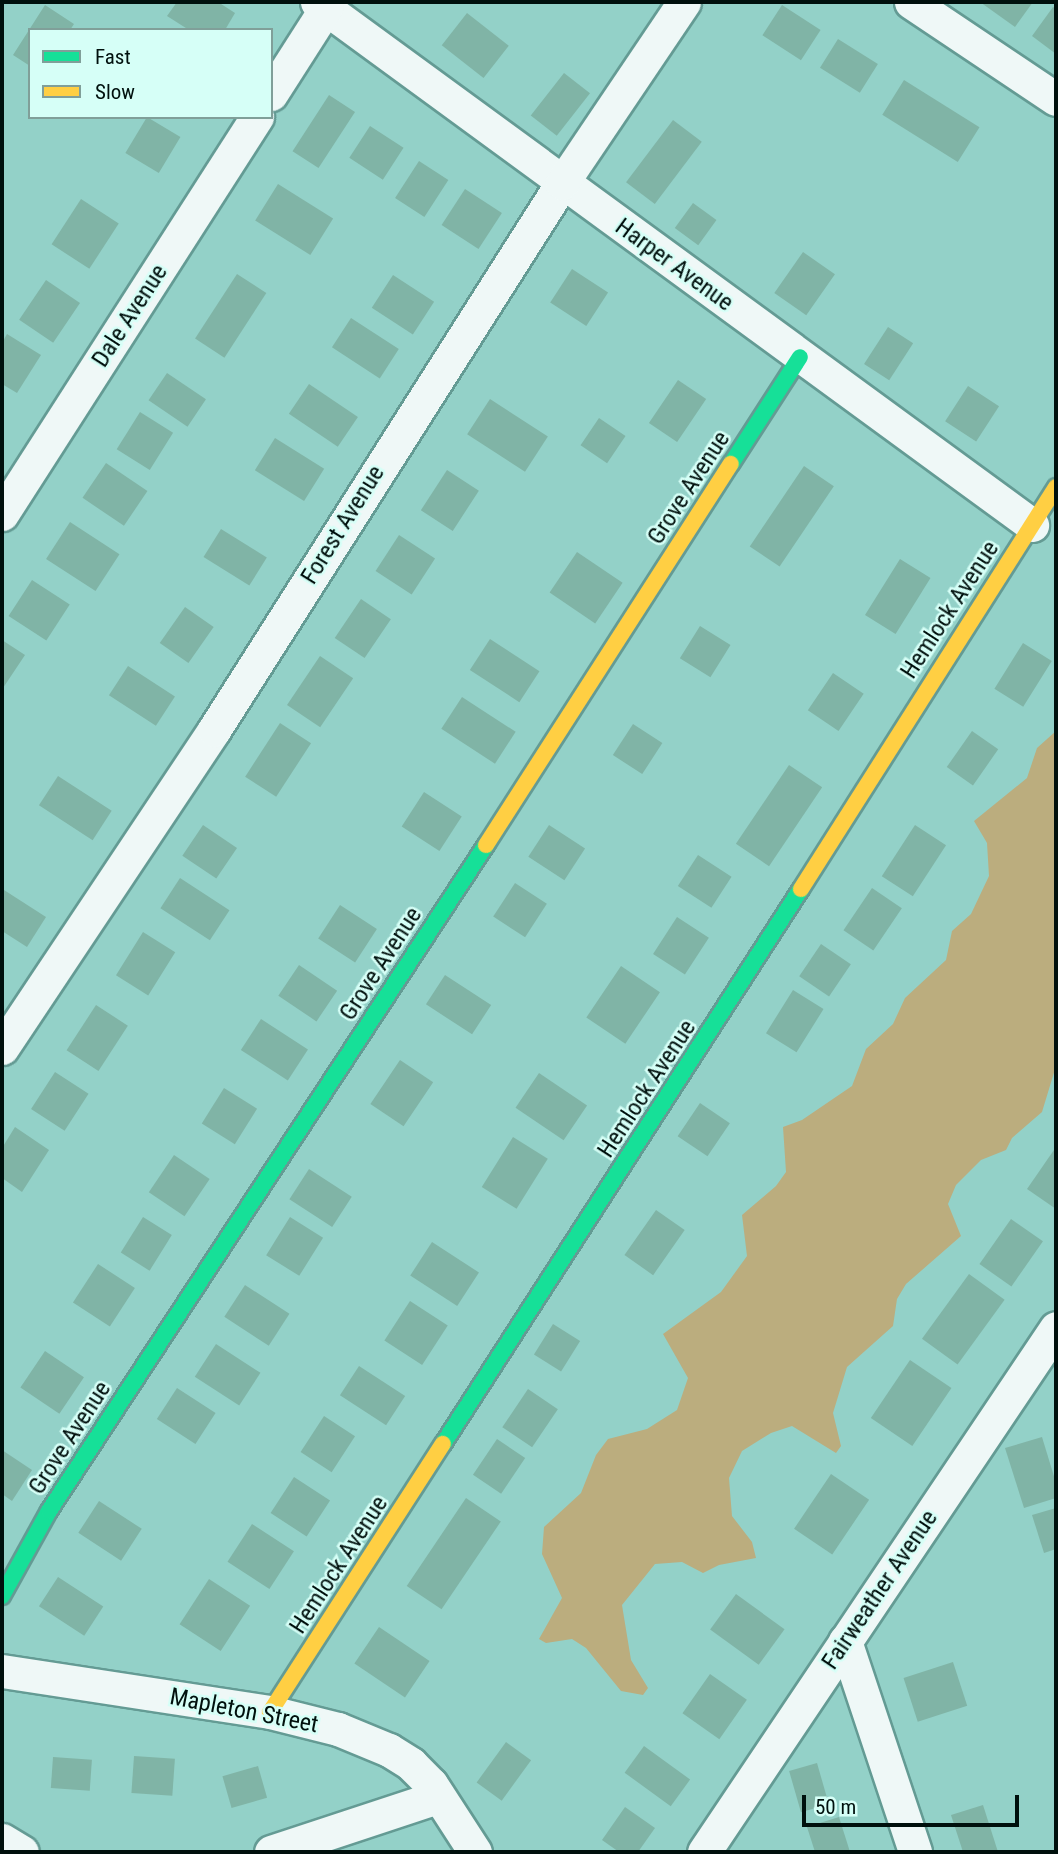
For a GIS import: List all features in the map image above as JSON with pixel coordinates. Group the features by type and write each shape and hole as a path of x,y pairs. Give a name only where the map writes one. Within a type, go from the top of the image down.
{"street":[{"name":"Forest Avenue","path":"2,1048 214,730 562,183 684,2"},
{"path":"911,2 1056,99"},
{"name":"Harper Avenue","path":"322,5 1032,525"},
{"path":"273,91 322,5"},
{"name":"Dale Avenue","path":"2,514 256,119"},
{"name":"Grove Avenue","path":"2,1596 49,1511 570,718 800,357"},
{"name":"Hemlock Avenue","path":"270,1712 393,1525 518,1324 637,1148 1056,487"},
{"name":"Fairweather Avenue","path":"704,1852 1056,1328"},
{"path":"845,1641 915,1852"},
{"name":"Mapleton Street","path":"2,1671 270,1712 338,1729 389,1750 411,1764 438,1797 475,1852"},
{"path":"271,1852 438,1797"},
{"path":"2,1840 22,1852"}],"shaded area":[{"path":"1056,731 1056,1066 1042,1112 1012,1138 1006,1150 981,1160 956,1185 948,1204 961,1236 906,1284 897,1299 893,1326 847,1367 833,1413 841,1446 836,1453 792,1426 771,1433 742,1451 729,1478 732,1516 752,1542 756,1558 719,1565 703,1573 682,1562 655,1564 622,1605 631,1660 648,1688 643,1695 621,1691 586,1648 572,1639 546,1643 539,1639 562,1598 542,1554 544,1527 581,1493 596,1455 608,1439 647,1429 677,1410 688,1378 663,1334 721,1292 747,1256 742,1215 776,1186 786,1172 783,1127 802,1120 852,1086 866,1049 893,1024 905,998 946,960 952,931 971,914 989,876 987,843 974,821 1027,778 1037,748"}],"building":[{"path":"177,2 218,2 235,13 226,28 186,28 167,16"},
{"path":"980,2 1033,2 1015,27"},
{"path":"45,5 74,24 71,28 30,28"},
{"path":"782,5 821,30 801,60 762,35"},
{"path":"1053,7 1056,9 1056,54 1032,36"},
{"path":"467,13 509,46 484,78 442,45"},
{"path":"28,32 28,65 13,55"},
{"path":"838,39 878,64 860,93 820,68"},
{"path":"564,73 590,93 557,136 531,116"},
{"path":"904,80 979,127 958,162 882,115"},
{"path":"329,95 355,112 319,168 293,151"},
{"path":"146,119 180,137 159,173 125,153"},
{"path":"673,120 702,142 655,204 626,182"},
{"path":"370,126 404,148 383,180 349,158"},
{"path":"419,161 448,180 424,217 395,198"},
{"path":"278,184 333,218 310,255 255,220"},
{"path":"465,189 502,213 478,249 442,225"},
{"path":"81,199 119,224 89,269 52,244"},
{"path":"693,203 716,220 698,245 675,228"},
{"path":"803,252 835,274 806,315 774,293"},
{"path":"572,269 608,292 586,326 550,303"},
{"path":"237,274 266,293 224,358 195,339"},
{"path":"393,275 434,302 413,334 372,308"},
{"path":"46,280 80,303 53,343 19,320"},
{"path":"351,318 399,349 380,378 332,347"},
{"path":"888,327 913,343 889,380 864,364"},
{"path":"7,334 41,355 17,393 2,384 2,343"},
{"path":"167,373 206,399 188,427 149,400"},
{"path":"678,380 706,399 677,442 649,423"},
{"path":"309,384 358,417 338,447 289,414"},
{"path":"968,386 999,406 976,441 945,421"},
{"path":"490,399 548,437 525,472 467,434"},
{"path":"140,412 173,433 150,470 117,449"},
{"path":"599,418 626,436 607,463 581,445"},
{"path":"275,438 324,469 304,501 255,470"},
{"path":"106,463 147,491 124,526 83,498"},
{"path":"804,466 834,486 780,567 750,546"},
{"path":"447,470 479,491 453,531 421,510"},
{"path":"70,522 119,554 96,591 46,559"},
{"path":"221,529 267,558 249,586 204,557"},
{"path":"399,535 435,558 412,594 376,571"},
{"path":"577,552 623,583 595,623 550,593"},
{"path":"900,559 931,578 896,634 865,615"},
{"path":"32,580 70,605 46,641 9,616"},
{"path":"361,599 391,619 365,658 335,638"},
{"path":"185,607 214,627 188,663 160,643"},
{"path":"700,626 731,645 710,677 680,658"},
{"path":"490,639 539,671 519,702 470,670"},
{"path":"2,640 25,655 3,688 2,687"},
{"path":"1023,643 1052,661 1023,707 994,689"},
{"path":"320,656 353,678 320,727 287,705"},
{"path":"128,666 175,696 156,726 109,695"},
{"path":"833,673 864,694 839,731 808,710"},
{"path":"462,697 516,732 495,764 441,729"},
{"path":"280,723 311,743 276,797 245,777"},
{"path":"633,724 662,743 642,774 613,755"},
{"path":"972,731 998,749 973,785 947,767"},
{"path":"789,765 822,787 769,866 736,844"},
{"path":"58,776 112,811 93,840 39,805"},
{"path":"424,792 462,817 439,851 402,826"},
{"path":"203,825 237,848 216,879 182,856"},
{"path":"549,825 585,848 564,880 528,857"},
{"path":"915,825 946,845 913,896 882,876"},
{"path":"698,855 732,877 711,908 678,886"},
{"path":"180,878 229,910 210,940 160,908"},
{"path":"515,883 547,904 525,937 493,917"},
{"path":"872,888 902,908 873,950 843,930"},
{"path":"4,890 46,917 27,947 2,931"},
{"path":"340,905 377,929 355,963 318,939"},
{"path":"677,917 709,938 685,975 653,954"},
{"path":"143,932 175,952 148,995 116,975"},
{"path":"821,944 851,964 829,996 799,976"},
{"path":"299,965 337,991 316,1021 278,996"},
{"path":"621,966 660,992 625,1044 586,1017"},
{"path":"445,975 491,1005 472,1034 426,1004"},
{"path":"793,990 824,1009 797,1052 766,1033"},
{"path":"96,1005 128,1026 98,1071 67,1050"},
{"path":"261,1019 308,1049 288,1081 241,1050"},
{"path":"400,1060 433,1082 404,1126 370,1104"},
{"path":"55,1072 89,1094 65,1131 31,1109"},
{"path":"539,1073 587,1105 564,1140 516,1108"},
{"path":"224,1088 257,1109 235,1144 202,1124"},
{"path":"700,1103 730,1123 707,1156 678,1136"},
{"path":"15,1127 49,1150 22,1192 2,1178 2,1148"},
{"path":"513,1137 548,1159 517,1209 482,1187"},
{"path":"1056,1147 1056,1209 1027,1189"},
{"path":"174,1155 210,1179 184,1216 149,1192"},
{"path":"309,1169 352,1197 332,1227 289,1199"},
{"path":"656,1210 685,1230 653,1275 624,1255"},
{"path":"143,1217 172,1235 150,1271 121,1253"},
{"path":"290,1217 323,1238 299,1276 266,1255"},
{"path":"1011,1219 1043,1241 1011,1286 979,1264"},
{"path":"432,1242 479,1272 457,1306 410,1276"},
{"path":"98,1264 135,1288 110,1327 73,1303"},
{"path":"969,1274 1005,1300 958,1365 922,1339"},
{"path":"245,1285 289,1314 269,1346 224,1317"},
{"path":"410,1301 448,1326 422,1365 384,1340"},
{"path":"553,1324 580,1341 561,1371 534,1355"},
{"path":"216,1344 260,1373 239,1406 195,1377"},
{"path":"45,1351 84,1377 59,1414 20,1387"},
{"path":"910,1360 951,1388 912,1446 871,1418"},
{"path":"359,1366 405,1396 386,1425 340,1395"},
{"path":"177,1388 216,1413 195,1444 157,1419"},
{"path":"528,1389 558,1409 532,1447 502,1427"},
{"path":"324,1416 355,1436 332,1472 301,1452"},
{"path":"1042,1437 1056,1483 1056,1498 1024,1508 1005,1448"},
{"path":"497,1439 525,1458 501,1494 473,1475"},
{"path":"2,1450 32,1470 12,1501 2,1494"},
{"path":"831,1474 869,1500 832,1554 794,1529"},
{"path":"294,1477 330,1500 307,1536 271,1513"},
{"path":"466,1498 501,1521 442,1609 407,1586"},
{"path":"99,1501 142,1529 121,1561 78,1533"},
{"path":"1056,1508 1056,1549 1044,1553 1032,1515"},
{"path":"252,1524 294,1551 269,1589 227,1562"},
{"path":"58,1577 103,1606 84,1636 39,1606"},
{"path":"209,1579 250,1606 221,1651 180,1624"},
{"path":"736,1594 785,1629 759,1665 710,1630"},
{"path":"379,1627 430,1661 405,1698 354,1663"},
{"path":"953,1662 967,1706 918,1722 904,1678"},
{"path":"710,1674 747,1700 719,1739 682,1713"},
{"path":"506,1742 531,1760 502,1801 477,1782"},
{"path":"644,1746 690,1780 671,1806 625,1773"},
{"path":"134,1756 175,1759 172,1796 131,1793"},
{"path":"53,1757 92,1760 90,1791 51,1788"},
{"path":"817,1763 829,1804 801,1812 789,1771"},
{"path":"258,1766 267,1798 232,1808 222,1776"},
{"path":"983,1805 998,1852 963,1852 951,1815"},
{"path":"625,1807 655,1828 638,1852 619,1852 602,1840"},
{"path":"839,1817 850,1852 815,1852 807,1827"}],"traffic: fast":[{"path":"731,464 800,357"},
{"path":"2,1596 49,1511 486,845"},
{"path":"443,1444 801,889"}],"traffic: slow":[{"path":"486,845 731,464"},
{"path":"801,889 1056,487"},
{"path":"270,1712 443,1444"}]}
